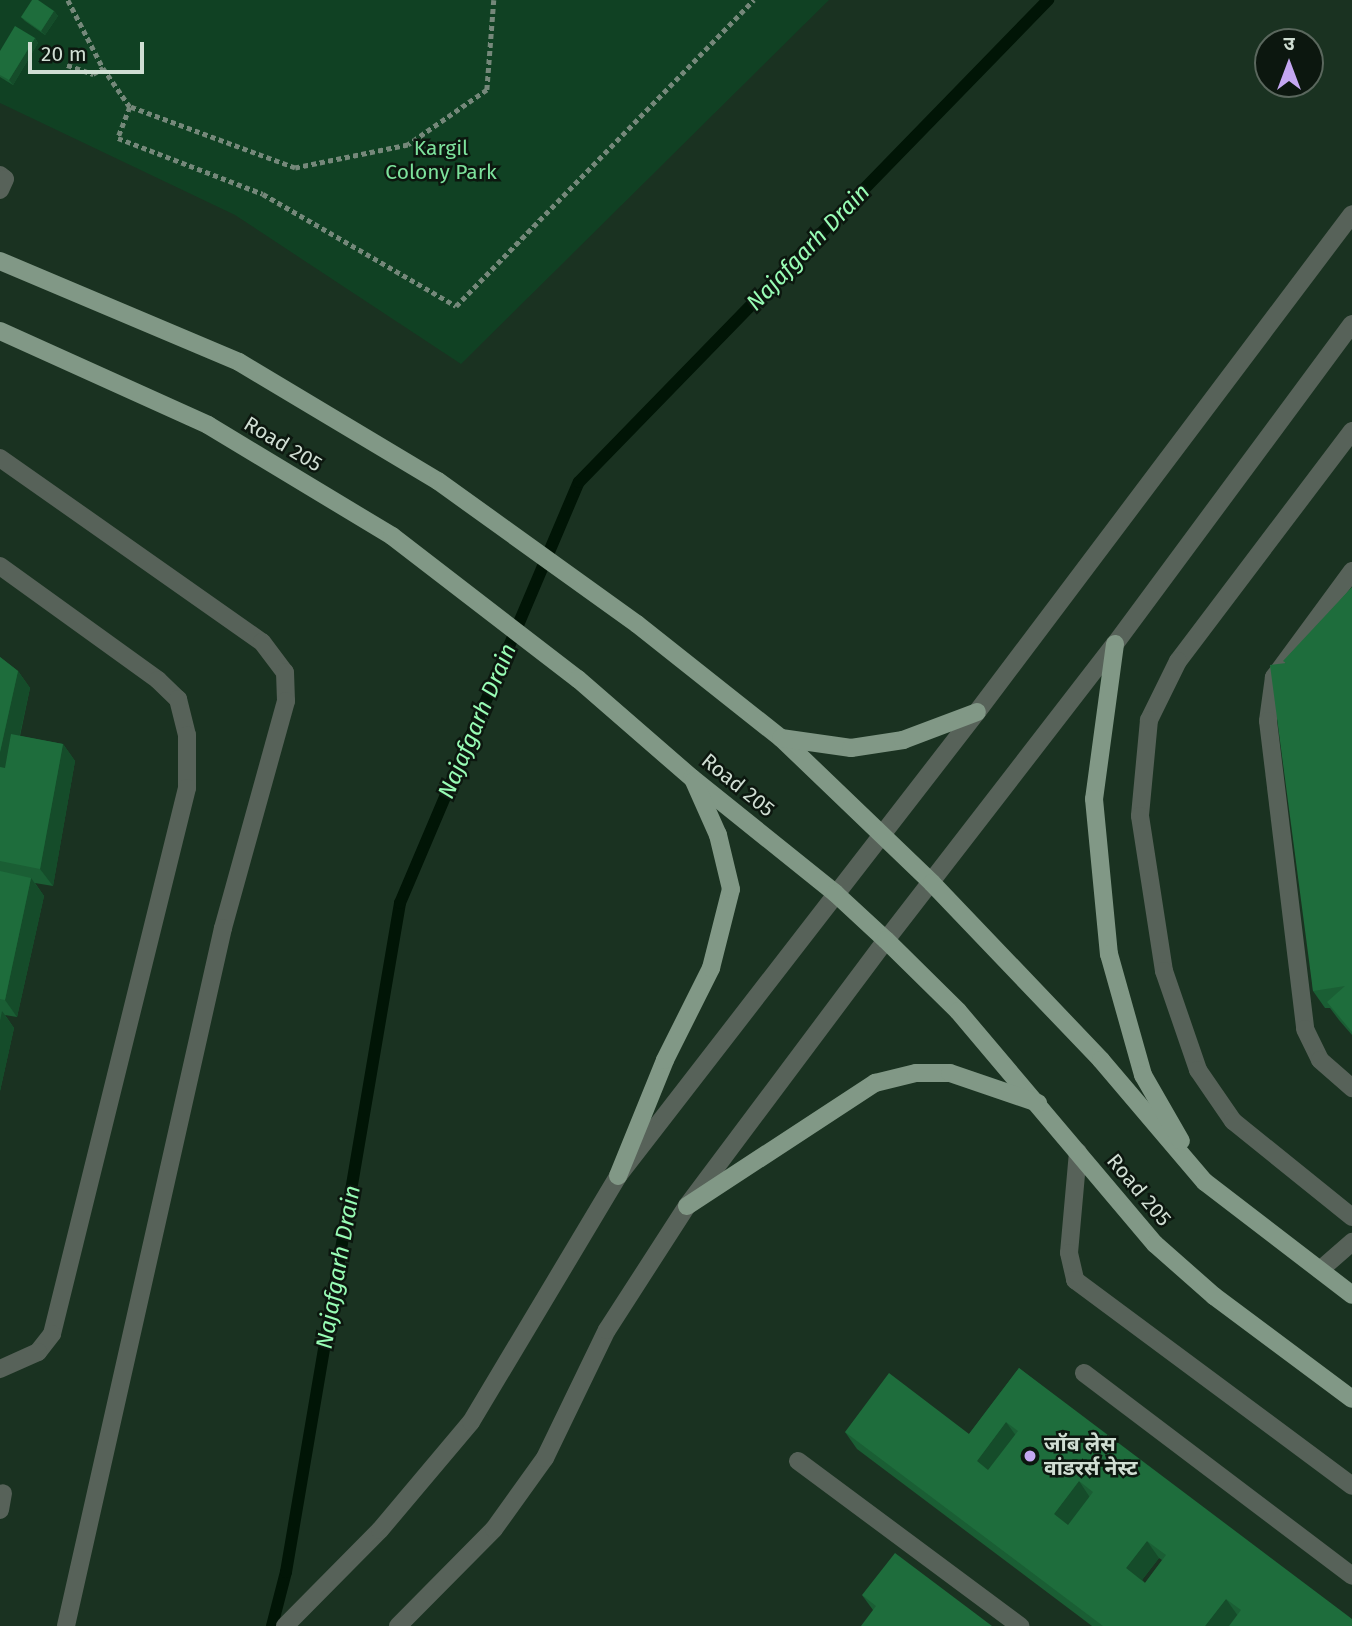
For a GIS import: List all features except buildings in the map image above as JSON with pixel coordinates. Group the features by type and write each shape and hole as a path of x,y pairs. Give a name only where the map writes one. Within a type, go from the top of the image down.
{"main road":[{"path":"0,261 239,362 438,481 637,624 781,738 932,883 1101,1060 1205,1182 1352,1295"},
{"name":"Road 205","path":"0,331 208,425 393,536 578,679 692,778 835,893 886,940 958,1012 1155,1244 1214,1296 1352,1399"},
{"path":"1115,644 1094,799 1109,954 1143,1075 1205,1182"},
{"path":"781,738 851,748 903,740 977,712"},
{"path":"618,1176 665,1060 711,968 731,889 718,835 692,778"},
{"path":"687,1206 876,1083 916,1073 950,1073 1038,1103"}],"street":[{"path":"0,175 5,178 0,190"},
{"path":"285,1626 380,1530 471,1422 618,1176 977,712 1352,214"},
{"path":"398,1626 494,1529 545,1458 607,1330 687,1206 886,940 1115,644 1352,324"},
{"path":"1352,431 1178,662 1149,720 1140,816 1164,971 1198,1070 1233,1121 1352,1217"},
{"path":"0,458 262,642 285,672 286,701 223,928 66,1626"},
{"path":"0,566 158,680 178,699 187,735 187,788 51,1334 38,1352 0,1369"},
{"path":"1352,571 1274,677 1268,721 1304,1029 1320,1060 1352,1088"},
{"path":"1078,1152 1069,1253 1075,1280 1352,1486"},
{"path":"1320,1270 1352,1242"},
{"path":"1084,1373 1352,1576"},
{"path":"798,1461 1020,1626"}],"path":[{"path":"68,0 103,68 130,107 295,168 408,145 487,90 494,0"},
{"path":"130,107 118,138 263,194 456,306 754,0"},
{"path":"67,65 93,74 103,68"}],"green space":[{"name":"Kargil Colony Park","path":"0,0 829,0 461,364 235,215 0,103"}],"waterway":[{"name":"Najafgarh Drain","path":"272,1626 286,1572 400,903 579,482 1048,0"}],"place":[{"name":"जॉब लेस वांडरर्स नेस्ट","path":"1030,1456"}]}
